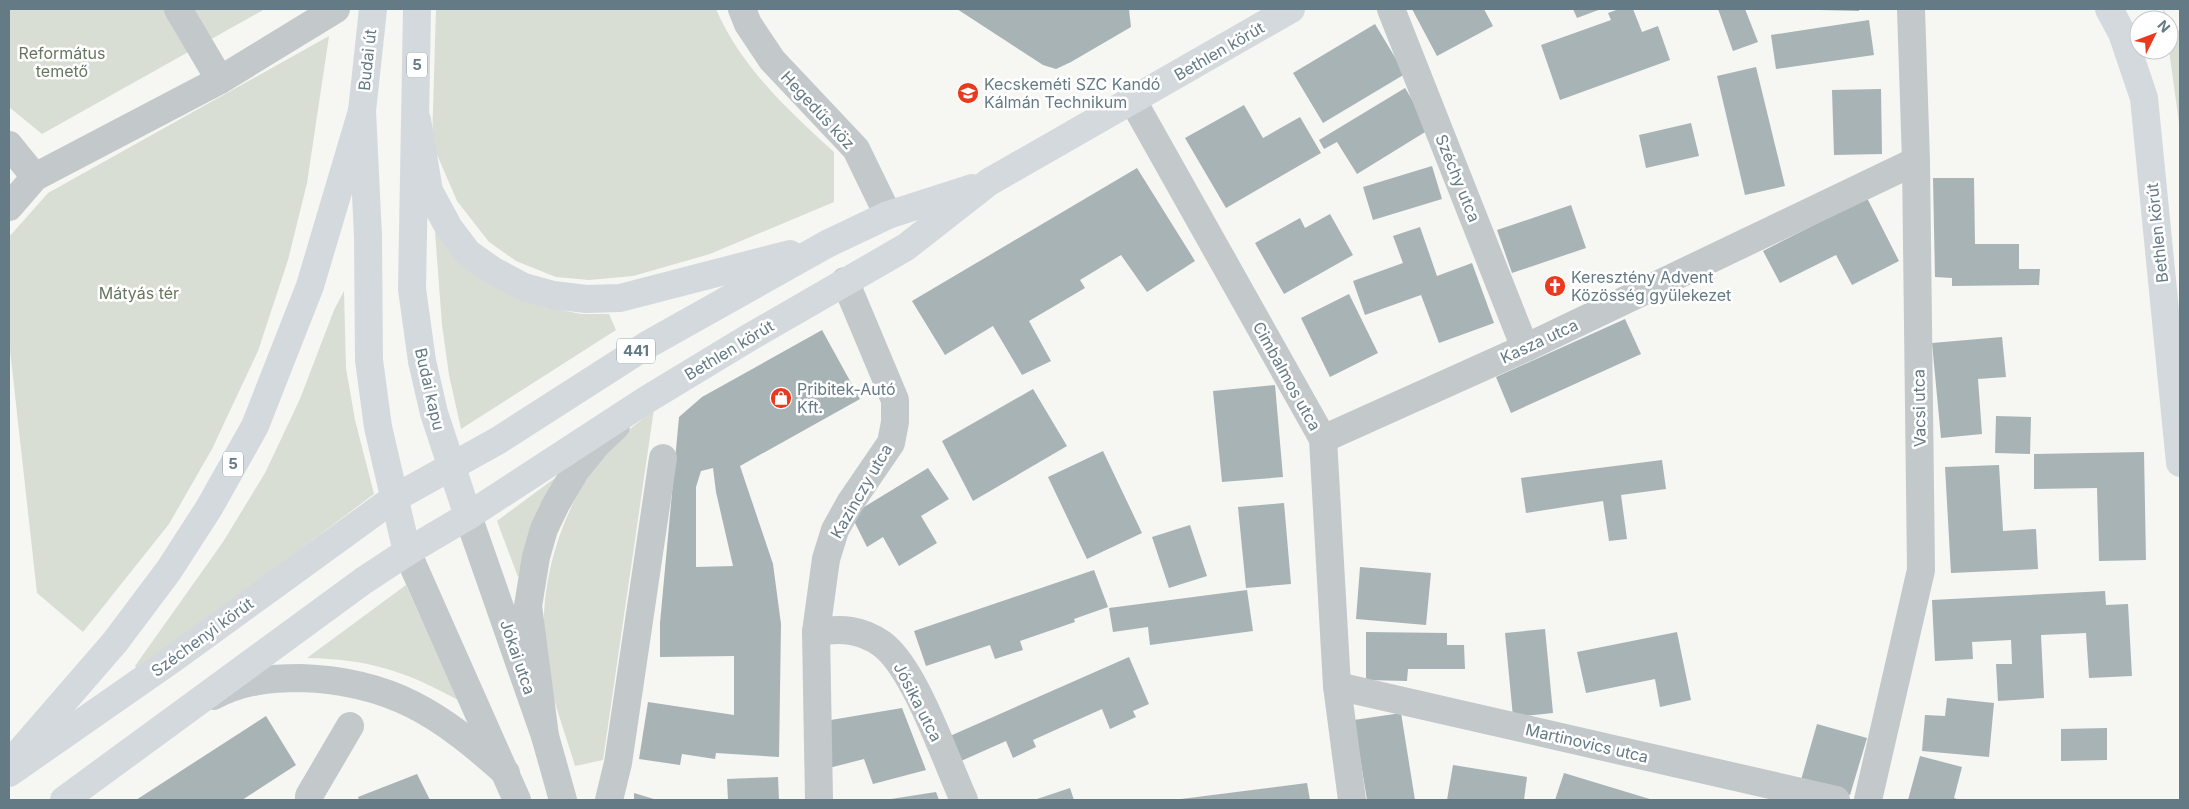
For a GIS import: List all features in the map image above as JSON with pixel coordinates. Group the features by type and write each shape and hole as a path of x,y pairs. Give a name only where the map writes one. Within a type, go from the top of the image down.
{"main road":[{"name":"Budai út","path":"362,111 373,9"},
{"name":"5","path":"417,9 417,120"},
{"name":"Bethlen körút","path":"468,516 646,400 845,281 906,248 989,182 1291,9"},
{"name":"Bethlen körút","path":"2109,9 2122,33 2144,98 2180,463"},
{"name":"5","path":"362,111 368,236 369,360 378,427 393,499 407,552"},
{"name":"5","path":"9,765 115,642 169,570 209,508 255,426 310,286 362,111"},
{"path":"417,120 429,192 449,228 468,253 492,270 524,287 553,295 586,299 620,298 827,244"},
{"name":"Budai kapu","path":"417,120 412,288 422,361 434,413 450,467"},
{"name":"Bethlen körút","path":"450,467 499,440 647,345 827,244 888,215 989,182"},
{"name":"5","path":"450,467 468,516"},
{"path":"393,499 450,467"},
{"name":"Széchenyi körút","path":"9,773 174,658 393,499"},
{"path":"64,800 363,581 468,516"}],"street":[{"path":"178,9 220,80"},
{"path":"9,207 35,177 220,80 336,9"},
{"name":"Hegedűs köz","path":"742,9 748,24 772,60 856,149 888,215"},
{"name":"Széchy utca","path":"1391,9 1525,348"},
{"name":"Vacsi utca","path":"1868,800 1921,570 1916,161 1911,9"},
{"name":"Cimbalmos utca","path":"1133,101 1323,439 1337,686 1352,800"},
{"path":"9,145 35,177"},
{"name":"Kasza utca","path":"1323,439 1525,348 1916,161"},
{"name":"Kazinczy utca","path":"819,800 816,632 826,560 829,546 850,503 891,443 896,422 895,400 845,281"},
{"path":"545,736 528,606 536,557 544,529 571,479 598,443 646,400"},
{"path":"609,800 618,763 663,458"},
{"name":"Jókai utca","path":"468,516 545,736 562,800"},
{"path":"407,552 517,800"},
{"name":"Jósika utca","path":"816,632 842,628 864,634 881,643 891,652 907,674 918,696 964,800"},
{"path":"196,704 227,689 258,679 328,679 361,684 396,696 428,711 466,738 506,773"},
{"name":"Martinovics utca","path":"1337,686 1836,800"},
{"path":"309,800 309,796 350,726"}],"green space":[{"name":"Református temető","path":"9,9 265,9 42,134 9,107"},
{"path":"436,9 716,9 738,50 752,68 783,104 834,152 834,202 710,254 633,276 589,280 556,277 516,261 489,242 457,201 432,143"},
{"path":"2179,32 2180,33 2180,130 2170,60 2179,60"},
{"name":"Mátyás tér","path":"329,36 307,183 288,260 258,351 212,449 169,524 83,632 37,593 9,341 9,237 48,193"},
{"path":"435,231 551,308 581,314 609,314 616,330 461,429 449,375 442,325"},
{"path":"344,291 346,368 355,420 374,494 138,671 135,666 223,542 265,473 300,399 334,310"},
{"path":"654,409 603,760 575,766 551,686 544,645 547,586 553,557 574,501 589,476 611,446"},
{"path":"555,478 553,489 518,577 497,521"},
{"path":"406,585 458,700 421,681 386,668 349,661 307,658"}],"building":[{"path":"957,9 1129,9 1131,27 1056,69 1043,65"},
{"path":"1412,9 1484,9 1493,26 1437,56"},
{"path":"1573,9 1601,9 1577,18"},
{"path":"1619,9 1633,9 1642,32 1658,26 1670,60 1560,100 1541,45 1611,20 1608,13"},
{"path":"1718,9 1745,9 1758,42 1733,51"},
{"path":"1859,9 1859,11 1819,10"},
{"path":"1869,20 1874,55 1776,69 1771,35"},
{"path":"1375,24 1405,74 1323,123 1293,73"},
{"path":"1756,67 1785,186 1745,195 1717,76"},
{"path":"1405,88 1430,129 1357,174 1337,142 1324,149 1319,140"},
{"path":"1881,89 1882,154 1834,155 1832,90"},
{"path":"1244,105 1263,138 1300,117 1321,153 1226,208 1185,138"},
{"path":"1691,123 1699,156 1646,168 1639,135"},
{"path":"1432,166 1442,199 1373,220 1363,187"},
{"path":"1137,168 1195,261 1147,292 1121,255 1080,280 1085,288 1029,321 1051,361 1022,375 993,326 945,355 912,301"},
{"path":"1933,178 1974,178 1975,244 2019,244 2019,269 2040,269 2039,285 1952,286 1952,278 1935,277"},
{"path":"1867,198 1899,261 1852,285 1836,255 1780,283 1763,251"},
{"path":"1571,205 1586,248 1512,273 1497,230"},
{"path":"1330,214 1353,255 1284,294 1255,243 1300,218 1305,228"},
{"path":"1420,227 1437,276 1472,263 1494,323 1439,343 1421,295 1365,315 1353,281 1403,263 1393,236"},
{"path":"1349,294 1378,353 1330,377 1301,318"},
{"path":"1625,319 1641,354 1511,413 1496,377"},
{"path":"822,330 860,399 740,466 773,564 781,624 779,757 716,753 715,759 682,754 680,765 639,759 648,702 734,715 734,656 660,657 660,623 679,417 702,397","holes":["713,468 716,492 733,566 696,567 696,487 701,471"]},
{"path":"2002,337 2006,377 1978,379 1982,434 1941,438 1932,343"},
{"path":"1275,385 1283,477 1222,482 1213,391"},
{"path":"1033,389 1067,446 973,501 942,441"},
{"path":"1996,416 2031,417 2030,454 1995,453"},
{"path":"1103,451 1142,533 1087,559 1048,477"},
{"path":"2144,452 2146,560 2099,561 2097,488 2034,489 2034,454"},
{"path":"1662,460 1666,489 1621,495 1627,539 1609,541 1603,501 1526,513 1521,478"},
{"path":"1999,465 2003,531 2036,529 2038,569 1951,573 1945,467"},
{"path":"928,468 949,499 921,516 937,543 899,566 883,537 867,547 851,515"},
{"path":"1284,503 1291,584 1246,588 1238,507"},
{"path":"1190,525 1207,576 1169,588 1152,537"},
{"path":"1360,567 1431,573 1426,625 1356,619"},
{"path":"1094,570 1108,607 1074,619 1075,622 1020,641 1023,650 995,659 990,645 926,666 914,631"},
{"path":"1247,590 1253,631 1150,645 1148,627 1113,632 1109,608"},
{"path":"2105,591 2106,605 2128,604 2132,676 2089,678 2086,633 2041,635 2044,698 1998,701 1996,664 2012,664 2011,640 1972,642 1973,659 1935,661 1932,600"},
{"path":"1545,629 1553,713 1513,717 1505,633"},
{"path":"1366,632 1447,633 1447,645 1464,645 1465,669 1408,669 1407,681 1366,680"},
{"path":"1677,632 1691,700 1660,707 1655,679 1586,693 1577,652"},
{"path":"1129,657 1149,704 1133,711 1136,717 1110,729 1102,709 1033,740 1036,747 1013,758 1006,741 961,761 950,736"},
{"path":"1947,698 1994,703 1989,757 1922,751 1925,715 1945,716"},
{"path":"902,708 926,770 873,784 864,759 829,768 825,721"},
{"path":"1401,713 1415,800 1367,800 1354,720"},
{"path":"266,716 296,765 242,800 136,800"},
{"path":"1817,724 1867,738 1850,795 1801,780"},
{"path":"2107,728 2107,760 2061,761 2061,729"},
{"path":"1920,756 1962,767 1954,798 1960,800 1908,800"},
{"path":"1453,765 1527,777 1524,800 1447,800"},
{"path":"1564,773 1653,800 1555,800"},
{"path":"417,774 430,800 359,800 358,797"},
{"path":"778,777 779,800 728,800 727,779"},
{"path":"1307,783 1310,800 1181,799"},
{"path":"1070,788 1074,800 1034,800"},
{"path":"936,792 939,800 891,800 891,799"},
{"path":"634,793 657,800 634,800"}],"place":[{"name":"Kecskeméti SZC Kandó Kálmán Technikum","path":"968,93"},
{"name":"Keresztény Advent Közösség gyülekezet","path":"1555,286"},
{"name":"Pribitek-Autó Kft.","path":"781,398"}]}
